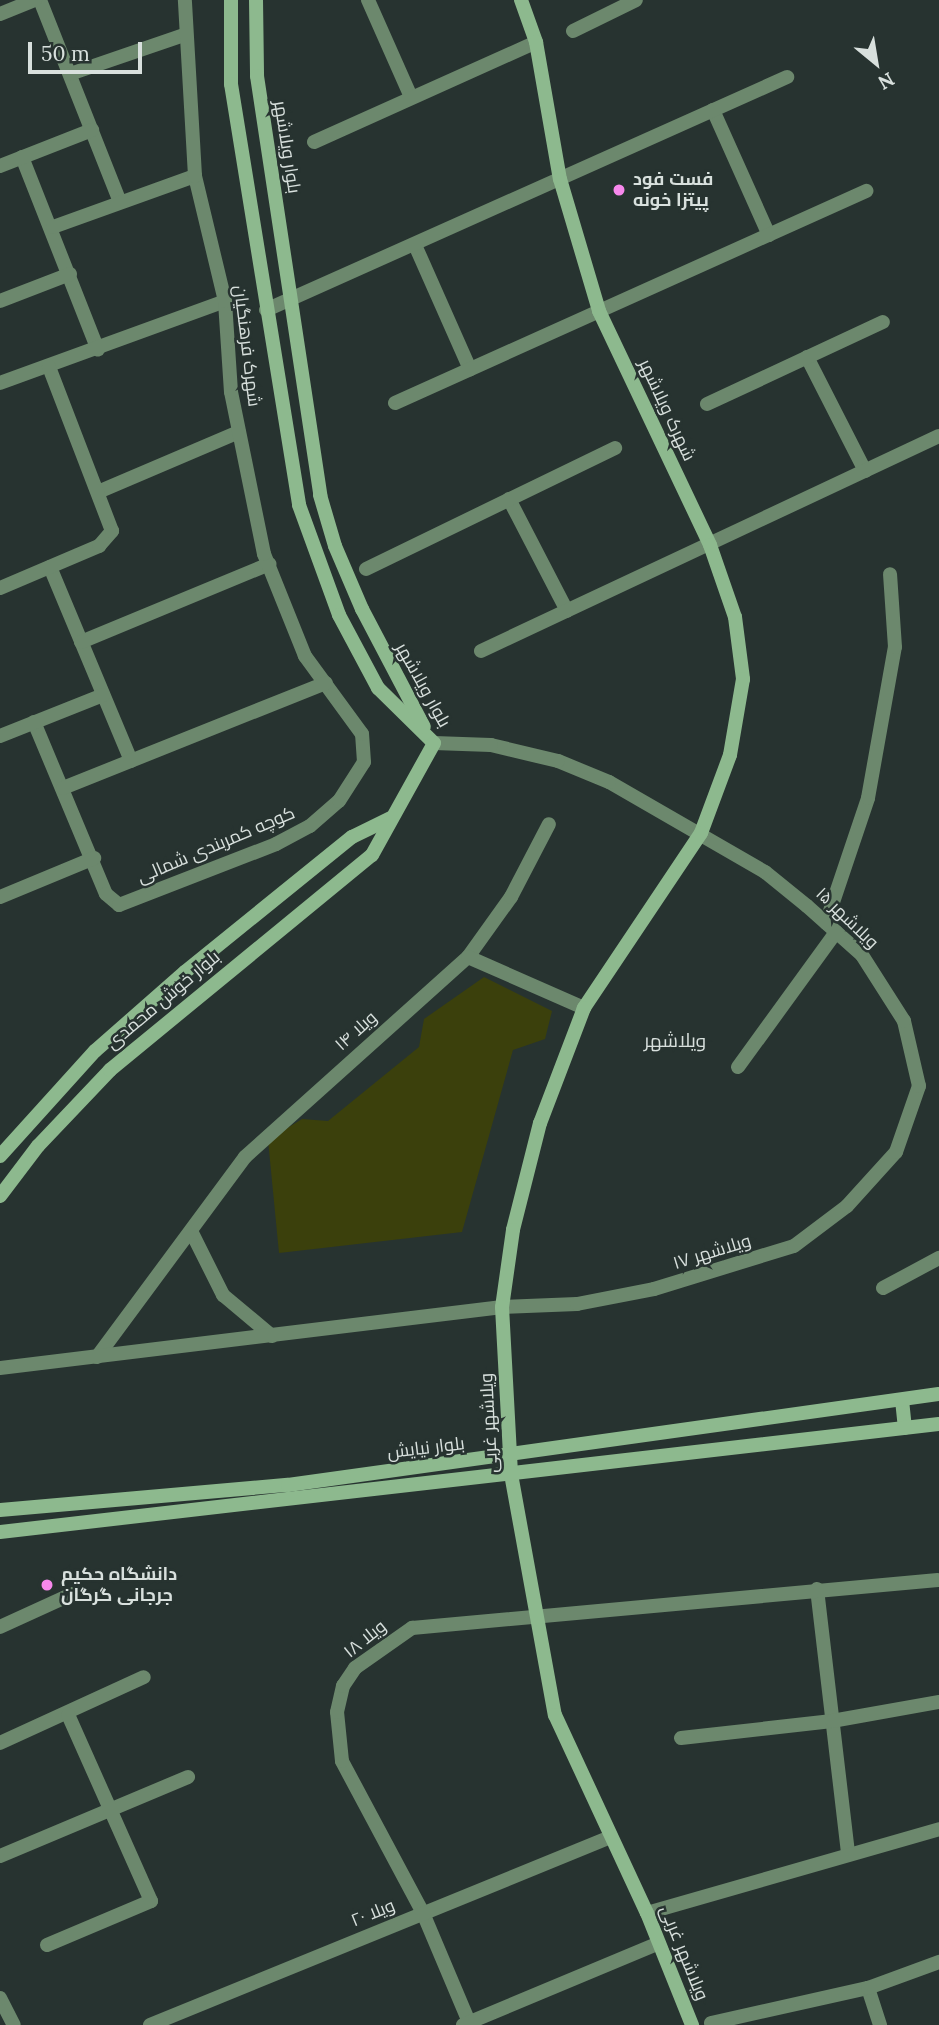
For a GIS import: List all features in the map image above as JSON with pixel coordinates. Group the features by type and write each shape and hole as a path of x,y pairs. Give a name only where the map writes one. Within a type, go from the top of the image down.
{"street":[{"path":"0,14 35,0"},
{"path":"40,0 120,202"},
{"name":"شهرک فرهنگیان","path":"185,0 184,35 195,176 225,301 231,392 239,432 268,564 305,656 326,683"},
{"name":"بلوار ویلاشهر","path":"231,0 231,84 299,505 315,556 378,688 433,743"},
{"name":"بلوار ویلاشهر","path":"256,0 257,76 320,495 335,546 393,675 433,743"},
{"path":"368,0 411,97"},
{"name":"شهرک ویلاشهر","path":"521,0 536,41 560,179 599,311 710,545 735,617 743,679 730,755 701,832"},
{"path":"573,32 636,0"},
{"path":"70,74 184,35"},
{"path":"314,142 536,41"},
{"path":"266,310 787,77"},
{"path":"713,110 769,235"},
{"path":"0,166 92,130"},
{"path":"22,157 53,227 98,350"},
{"path":"53,227 195,176"},
{"path":"395,403 866,191"},
{"path":"415,245 470,369"},
{"path":"0,301 71,274"},
{"path":"0,383 98,350 225,301"},
{"path":"707,404 883,322"},
{"path":"807,357 864,471"},
{"path":"0,588 110,537 110,523 49,367"},
{"path":"98,492 239,432"},
{"path":"481,651 939,436"},
{"path":"366,569 614,448"},
{"path":"509,499 567,611"},
{"path":"81,642 268,564"},
{"path":"50,567 131,761"},
{"path":"738,1067 831,928 868,798 895,646 890,574"},
{"path":"63,788 326,683"},
{"name":"کوچه کمربندی شمالی","path":"94,858 106,894 126,905 310,826 339,801 358,774 366,748 354,720 326,683"},
{"path":"0,736 103,695"},
{"path":"0,897 94,858 34,722"},
{"path":"391,818 433,743"},
{"name":"ویلاشهر ۱۵","path":"433,743 491,745 558,761 609,782 701,832 765,872 862,955 904,1021 919,1086 896,1152"},
{"name":"بلوار خوش محمدی","path":"0,1156 95,1051 185,972 352,837 391,818"},
{"name":"بلوار خوش محمدی","path":"0,1196 38,1146 110,1070 215,981 372,855 391,818"},
{"name":"۱۴ ویلا","path":"97,1357 191,1231 197,1217 245,1157 468,957 511,897 549,824"},
{"name":"ویلاشهر غربی","path":"692,2025 647,1913 555,1715 511,1474 502,1307 513,1230 540,1123 584,1008 701,832"},
{"path":"468,957 584,1008"},
{"path":"198,961 203,975 215,981"},
{"path":"185,972 197,980 201,993"},
{"name":"ویلاشهر ۱۷","path":"0,1368 502,1307 577,1304 654,1289 794,1246 847,1206 896,1152"},
{"path":"191,1231 223,1295 272,1336"},
{"path":"883,1288 939,1258"},
{"name":"بلوار نیایش","path":"0,1532 99,1521 939,1394"},
{"path":"902,1400 905,1428"},
{"name":"بلوار نیایش","path":"0,1510 288,1492 511,1474 939,1424"},
{"path":"712,1427 713,1450"},
{"path":"99,1502 99,1521"},
{"name":"ویلا ۱۸","path":"466,2024 423,1913 342,1761 337,1739 343,1686 374,1651 412,1628 938,1580"},
{"path":"817,1589 848,1853"},
{"path":"0,1627 72,1594"},
{"path":"0,1743 68,1715 144,1677"},
{"path":"681,1738 832,1721 939,1702"},
{"path":"47,1945 151,1901 68,1715"},
{"path":"0,1856 188,1777"},
{"path":"647,1913 939,1829"},
{"name":"ویلا ۲۰","path":"150,2025 611,1837"},
{"path":"466,2024 659,1943"},
{"path":"711,2023 868,1988 939,1962"},
{"path":"868,1988 880,2025"},
{"path":"0,1998 14,2025"}],"green space":[{"path":"484,977 552,1011 545,1039 513,1050 462,1232 279,1253 268,1140 302,1119 328,1121 419,1047 424,1019"}],"place":[{"name":"فست فود پیتزا خونه","path":"619,190"},
{"name":"دانشگاه حکیم جرجانی گرگان","path":"47,1585"}],"district":[{"name":"ویلاشهر","path":"675,1041"}]}
